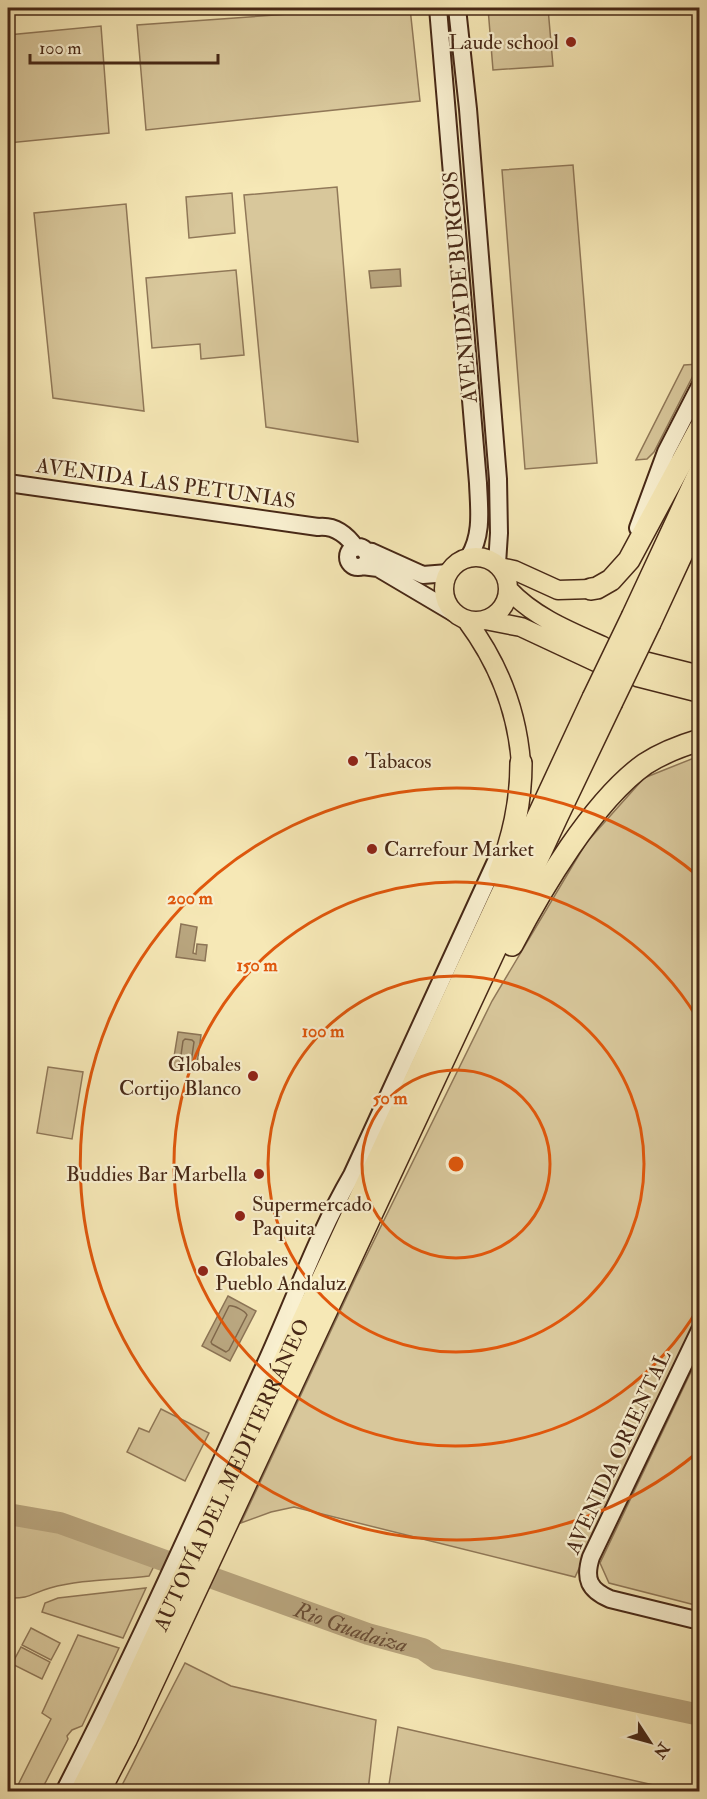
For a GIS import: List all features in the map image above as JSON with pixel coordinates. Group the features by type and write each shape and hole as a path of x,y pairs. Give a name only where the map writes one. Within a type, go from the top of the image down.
{"highway":[{"path":"591,589 611,580 629,560 699,428"},
{"name":"AUTOVÍA DEL MEDITERRÁNEO","path":"642,619 699,471"},
{"name":"AUTOVÍA DEL MEDITERRÁNEO","path":"81,1791 163,1624 473,958 642,619 699,514"},
{"name":"AUTOVÍA DEL MEDITERRÁNEO","path":"225,1490 459,1029 602,701"},
{"path":"459,1029 483,1000 527,916 571,847 603,804 621,784 644,765 665,752 699,740"},
{"path":"473,958 481,920 514,828 519,807 521,763"},
{"name":"AUTOVÍA DEL MEDITERRÁNEO","path":"99,1791 126,1740 163,1624"}],"main road":[{"path":"508,589 533,612 574,634 600,654 521,627 469,618 448,606 443,590 448,573 457,563 469,557 484,558 558,590 591,589"},
{"path":"469,618 495,615 507,599 507,581 498,565"},
{"path":"469,618 508,694 517,728 521,763"},
{"path":"699,675 641,669 699,693"}],"street":[{"name":"AVENIDA DE BURGOS","path":"438,8 478,483 478,539 469,557"},
{"name":"AVENIDA DE BURGOS","path":"457,8 468,109 498,479 498,565"},
{"path":"591,589 614,569 629,548 666,452 699,386"},
{"name":"AVENIDA LAS PETUNIAS","path":"8,483 318,527 325,526 348,536 358,555 378,568 469,618"},
{"name":"AVENIDA LAS PETUNIAS","path":"358,555 372,552 423,575 448,573"},
{"path":"64,1791 163,1624 225,1490 285,1322 338,1199 352,1175 499,857 512,812 521,763"},
{"name":"AVENIDA ORIENTAL","path":"699,1330 588,1566 591,1586 610,1599 699,1621"}],"shaded area":[{"path":"373,8 410,8 420,101 146,130 137,25"},
{"path":"488,8 548,8 553,66 493,70"},
{"path":"101,26 109,133 8,143 8,35"},
{"path":"573,165 597,463 525,469 502,170"},
{"path":"337,187 358,442 266,427 244,195"},
{"path":"232,193 235,233 189,238 186,197"},
{"path":"126,204 144,411 53,398 34,213"},
{"path":"236,270 244,355 201,359 200,344 152,348 146,278"},
{"path":"699,364 654,452 647,459 636,460 684,365"},
{"path":"699,756 699,1313 575,1577 294,1507 271,1512 241,1523 356,1277 492,1001 586,843 644,778"},
{"path":"48,1067 83,1072 72,1139 37,1133"},
{"path":"699,1355 699,1606 609,1583 600,1563"},
{"path":"161,1409 209,1433 185,1481 127,1452 139,1428 149,1432"},
{"path":"8,1518 72,1533 155,1564 149,1576 74,1583 50,1588 26,1597 8,1598"},
{"path":"146,1588 123,1638 42,1612 45,1603 58,1598"},
{"path":"31,1628 60,1643 51,1660 22,1645"},
{"path":"78,1635 119,1648 82,1726 72,1730 67,1736 68,1739 41,1791 15,1791 51,1719 42,1713"},
{"path":"21,1647 50,1662 42,1679 12,1664"},
{"path":"185,1663 231,1686 376,1720 368,1791 119,1791"},
{"path":"398,1727 680,1791 388,1791"}],"water":[{"path":"400,269 401,286 371,288 369,271"},
{"path":"181,924 197,927 193,953 196,954 197,944 207,945 205,961 176,957"},
{"path":"178,1032 201,1035 196,1072 172,1069"},
{"path":"228,1296 256,1311 230,1361 202,1346"}],"waterway":[{"name":"Rio Guadaiza","path":"8,1514 60,1523 368,1634 423,1649 437,1659 700,1715"}],"place":[{"name":"Laude school","path":"571,42"},
{"name":"Tabacos","path":"353,761"},
{"name":"Carrefour Market","path":"372,849"},
{"name":"Globales Cortijo Blanco","path":"253,1076"},
{"name":"Buddies Bar Marbella","path":"259,1174"},
{"name":"Supermercado Paquita","path":"240,1216"},
{"name":"Globales Pueblo Andaluz","path":"203,1271"}]}
